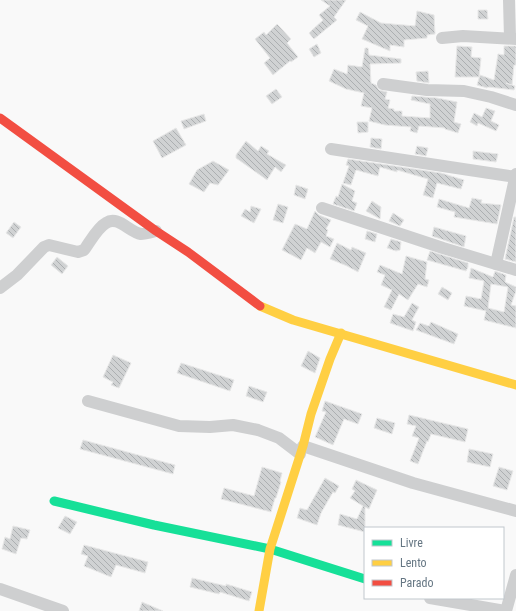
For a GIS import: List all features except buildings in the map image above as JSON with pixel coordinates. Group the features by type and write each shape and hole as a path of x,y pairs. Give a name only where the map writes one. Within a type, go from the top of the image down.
{"street":[{"path":"442,38 463,36 513,38 509,0"},
{"path":"383,84 427,90 464,91 491,97 516,105"},
{"path":"0,118 156,231 188,252 258,305 293,320 516,385"},
{"path":"331,149 516,176 496,264"},
{"path":"322,208 409,238 516,270"},
{"path":"0,288 17,275 44,248 49,245 78,252 84,250 99,229 106,223 112,221 120,223 142,234 156,231"},
{"path":"259,611 270,549 302,450 311,414 330,358 341,333"},
{"path":"88,401 179,426 233,426 258,430 279,438 302,450 413,483 516,511"},
{"path":"54,501 154,525 270,549 364,578"},
{"path":"436,599 505,611 516,575"},
{"path":"0,589 63,611"}],"traffic: fast":[{"path":"54,501 154,525 270,549 364,579"}],"traffic: slow":[{"path":"260,306 293,320 516,385"},
{"path":"259,611 270,549 303,446 311,414 330,359 341,333"}],"traffic: jam":[{"path":"0,118 156,231 188,252 260,306"}]}
